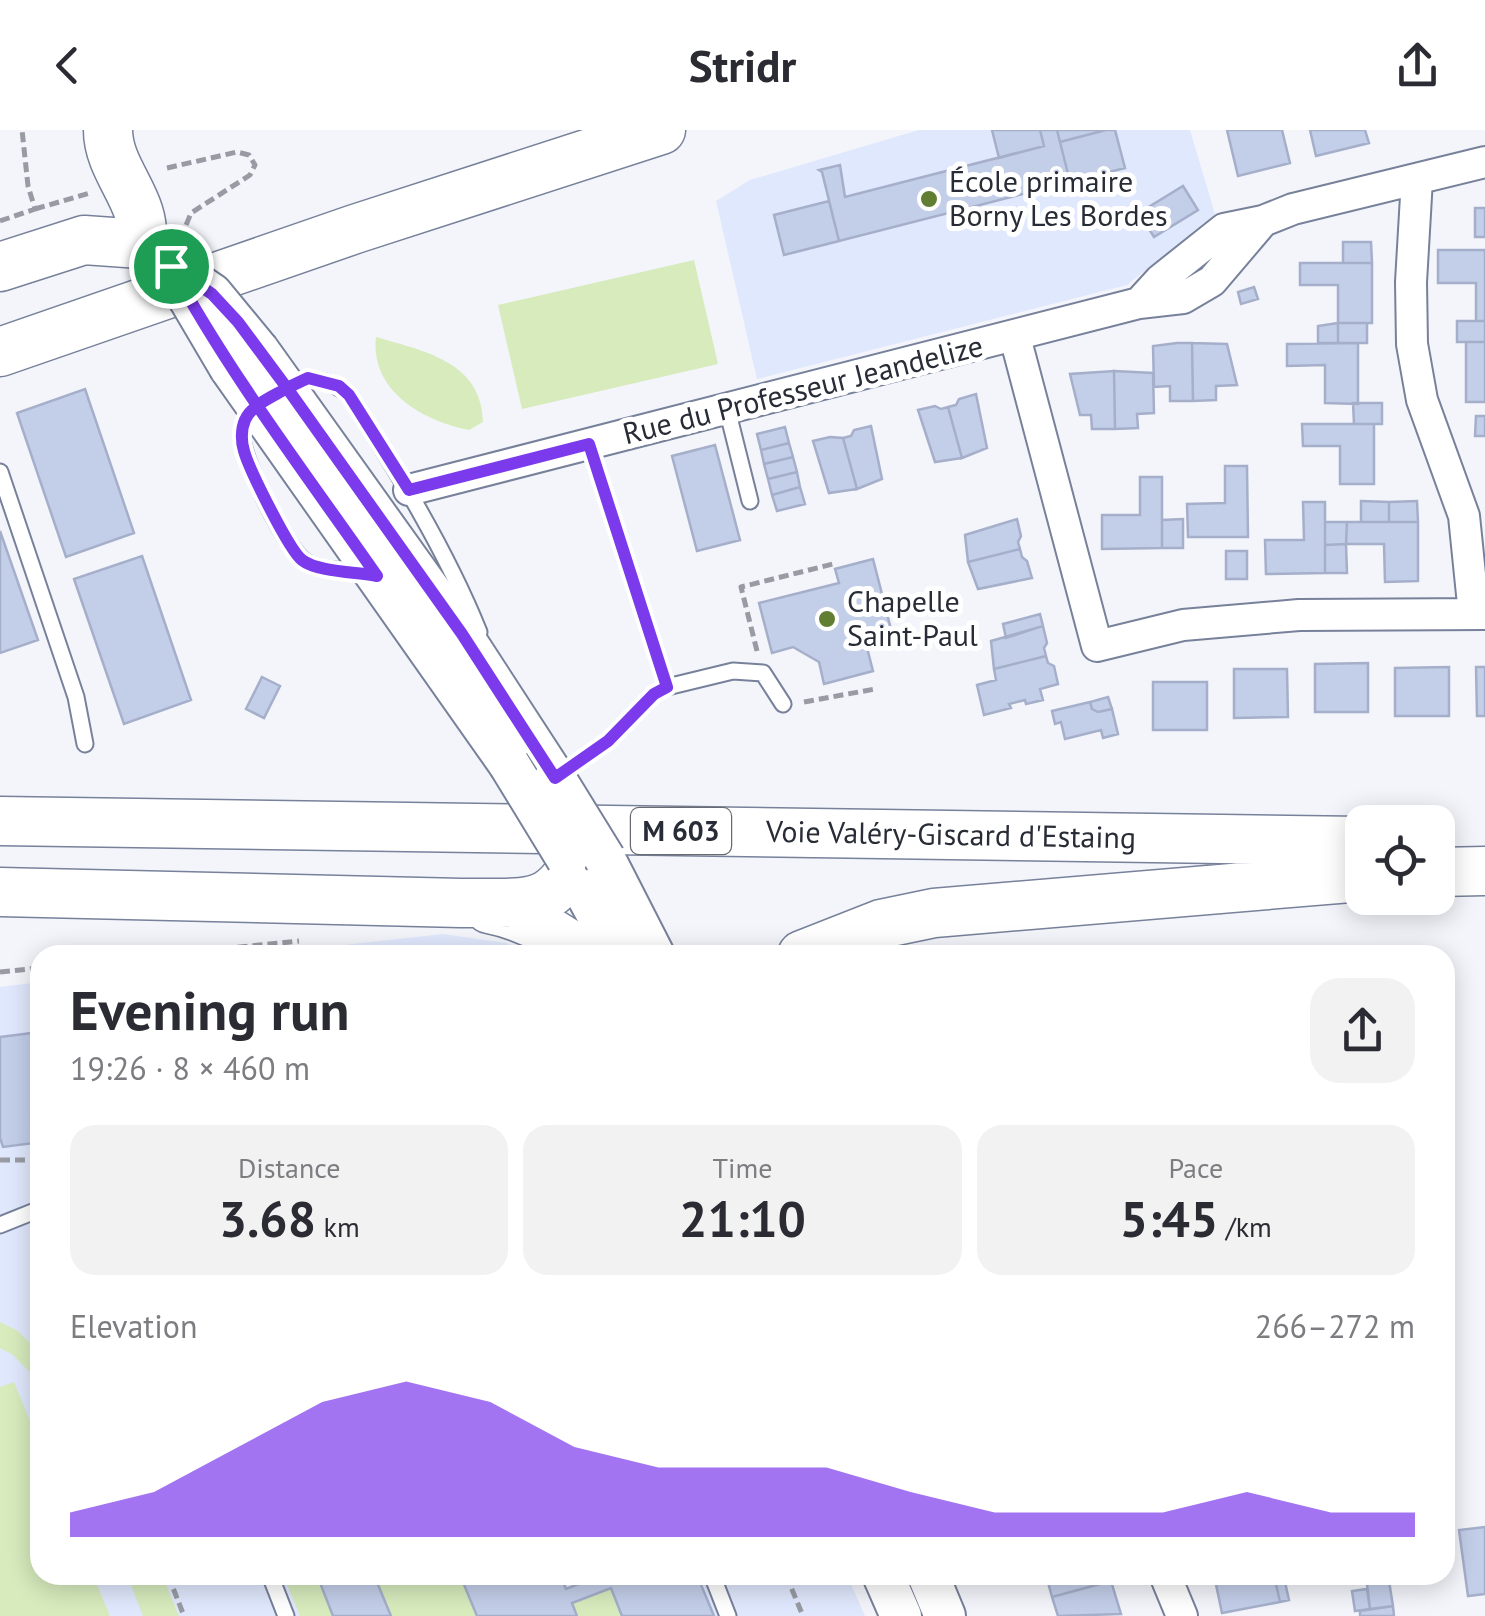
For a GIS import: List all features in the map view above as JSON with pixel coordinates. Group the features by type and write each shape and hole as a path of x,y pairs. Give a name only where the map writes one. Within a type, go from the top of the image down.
{"highway":[{"path":"108,130 110,155 140,213 156,255"},
{"path":"0,352 355,228 661,130"},
{"path":"0,267 84,240 156,255"},
{"name":"Voie Valéry-Giscard d'Estaing","path":"0,821 1345,842"},
{"path":"1455,842 1485,843"},
{"path":"0,892 527,902 542,898 584,856"},
{"path":"1455,871 1485,870"},
{"path":"827,945 881,924 934,913 1345,878"},
{"path":"460,903 510,913 542,927 568,945"}],"main road":[{"path":"156,255 245,360 506,701 555,778 615,945"},
{"path":"272,397 377,576 509,764 584,856 647,945"},
{"path":"887,1585 901,1616"},
{"path":"932,1585 944,1616"}],"street":[{"name":"Rue du Professeur Jeandelize","path":"409,490 1139,304 1183,298 1212,281 1263,220 1293,209 1485,162"},
{"path":"1014,337 1097,646 1183,626 1299,615 1480,614 1464,516 1422,400 1412,344 1410,282 1418,178"},
{"path":"1169,1585 1182,1616"}],"lane":[{"path":"377,576 317,568 301,560 290,546 244,452 245,417 308,378 339,386 349,395 409,490 462,590 506,701"},
{"path":"727,409 750,500"},
{"path":"589,444 667,687 733,671 763,674 783,704"},
{"path":"0,473 7,512 76,696 85,744"},
{"path":"0,1225 30,1213"},
{"path":"274,1585 286,1616"},
{"path":"716,1585 728,1616"}],"path":[{"path":"22,130 28,186 35,210"},
{"path":"167,168 237,152 250,155 255,166 250,175 191,214"},
{"path":"0,221 102,190"},
{"path":"763,674 741,587 838,564"},
{"path":"555,778 608,741 654,694 667,687"},
{"path":"783,704 827,700 874,689"},
{"path":"0,972 30,969"},
{"path":"0,1160 30,1160"},
{"path":"172,1585 184,1616"},
{"path":"790,1585 803,1616"}],"shaded area":[{"path":"919,130 1190,130 1215,214 1127,285 757,379 716,201 750,180"},
{"path":"443,934 510,945 344,945"},
{"path":"30,983 30,1585 851,1585 865,1616 0,1616 0,987"}],"green space":[{"path":"694,260 718,364 522,409 498,305"},
{"path":"376,337 430,354 461,372 480,401 483,422 469,430 452,426 403,400 382,373 376,356"},
{"path":"0,1322 30,1343 30,1373 13,1355 0,1348"},
{"path":"14,1382 30,1421 30,1585 97,1585 110,1616 0,1616 0,1387"},
{"path":"131,1585 166,1585 179,1616 143,1616"},
{"path":"287,1585 321,1585 333,1616 300,1616"},
{"path":"378,1585 464,1585 477,1616 391,1616"},
{"path":"611,1588 622,1616 577,1616 572,1603"}],"building":[{"path":"992,130 1040,130 1044,146 999,158"},
{"path":"1040,130 1057,130 1070,182 839,241 819,170 840,165 845,197 1044,146"},
{"path":"1057,130 1106,130 1060,142"},
{"path":"1115,130 1125,168 1070,182 1060,142"},
{"path":"1227,130 1282,130 1290,163 1238,176"},
{"path":"1310,130 1365,130 1369,143 1316,156"},
{"path":"1183,186 1198,210 1154,237 1139,213"},
{"path":"829,201 839,241 784,255 774,215"},
{"path":"1475,208 1485,208 1485,237 1475,237"},
{"path":"1343,242 1371,242 1372,263 1343,263"},
{"path":"1438,250 1485,250 1485,321 1476,321 1476,283 1438,283"},
{"path":"1300,263 1372,263 1372,323 1338,323 1338,285 1300,285"},
{"path":"1254,287 1258,299 1241,304 1238,292"},
{"path":"1457,321 1485,321 1485,342 1457,342"},
{"path":"1338,323 1338,343 1318,343 1318,326"},
{"path":"1338,323 1367,323 1367,343 1338,343"},
{"path":"1466,342 1485,342 1485,402 1466,402"},
{"path":"1192,343 1193,401 1170,401 1170,386 1154,387 1153,346"},
{"path":"1192,343 1227,344 1237,385 1216,386 1216,400 1193,401"},
{"path":"1358,343 1358,404 1325,403 1325,365 1287,366 1287,344"},
{"path":"1114,371 1115,429 1092,429 1091,415 1080,415 1070,374"},
{"path":"1114,371 1153,373 1154,413 1137,414 1138,428 1115,429"},
{"path":"85,389 134,533 66,557 17,413"},
{"path":"976,394 987,448 962,458 948,407"},
{"path":"1353,403 1382,403 1382,424 1354,424"},
{"path":"948,407 962,458 935,462 918,410"},
{"path":"1476,416 1485,416 1485,436 1475,436"},
{"path":"1302,424 1374,424 1374,484 1340,484 1340,446 1303,446"},
{"path":"871,426 882,479 857,489 843,438 851,436 854,430"},
{"path":"785,427 789,443 761,450 757,434"},
{"path":"843,438 857,489 829,493 813,441"},
{"path":"789,443 793,457 764,464 761,450"},
{"path":"715,445 740,540 697,551 672,456"},
{"path":"793,457 797,472 768,479 764,464"},
{"path":"1225,466 1247,466 1248,537 1188,537 1187,504 1225,503"},
{"path":"797,472 800,487 772,495 768,479"},
{"path":"1140,477 1162,477 1162,548 1102,549 1102,515 1140,515"},
{"path":"800,487 805,504 777,511 772,495"},
{"path":"1361,501 1389,502 1389,522 1361,522"},
{"path":"1417,501 1418,522 1389,522 1389,502"},
{"path":"1303,502 1325,502 1325,573 1266,574 1265,540 1304,540"},
{"path":"1017,519 1020,549 968,562 965,535"},
{"path":"1183,519 1183,548 1162,548 1162,520"},
{"path":"1325,522 1347,522 1346,544 1325,545"},
{"path":"1347,522 1418,522 1418,581 1385,582 1384,544 1346,544"},
{"path":"0,531 38,640 0,653"},
{"path":"1346,544 1347,573 1325,573 1325,545"},
{"path":"1020,549 1032,578 978,589 968,562"},
{"path":"1226,551 1247,551 1247,579 1226,579"},
{"path":"142,556 191,700 124,724 74,579"},
{"name":"Chapelle Saint-Paul","path":"873,559 892,633 865,640 873,671 824,684 819,662 793,647 772,653 759,603 839,583 835,569"},
{"path":"1040,614 1043,626 1006,638 1003,624"},
{"path":"1043,626 1046,656 994,669 991,641"},
{"path":"1046,656 1054,666 1058,684 1040,689 1043,700 1009,704 1011,708 984,715 977,685 996,680 994,669"},
{"path":"1368,663 1368,712 1315,712 1315,664"},
{"path":"1449,667 1449,716 1395,716 1395,668"},
{"path":"1476,667 1485,667 1485,716 1477,716"},
{"path":"1234,669 1287,669 1288,717 1234,718"},
{"path":"262,677 280,686 264,718 246,709"},
{"path":"1153,682 1207,682 1207,730 1153,730"},
{"path":"1108,697 1112,709 1092,709 1090,702"},
{"path":"1090,702 1098,712 1112,709 1118,734 1103,738 1101,730 1065,739 1061,722 1055,724 1052,711"},
{"path":"30,1033 30,1144 3,1147 0,1138 0,1037"},
{"path":"1485,1527 1485,1594 1468,1596 1459,1530"},
{"path":"321,1585 378,1585 391,1616 333,1616"},
{"path":"464,1585 564,1585 566,1589 576,1585 701,1585 714,1616 622,1616 611,1588 572,1603 577,1616 477,1616"},
{"path":"1049,1585 1096,1585 1052,1597"},
{"path":"1096,1585 1112,1585 1121,1614 1058,1616 1052,1597"},
{"path":"1216,1585 1276,1585 1280,1602 1222,1613"},
{"path":"1276,1585 1286,1585 1289,1600 1280,1602"},
{"path":"1367,1585 1390,1585 1393,1606 1370,1609"},
{"path":"1367,1589 1370,1609 1355,1611 1352,1591"},
{"path":"1393,1606 1394,1616 1360,1616 1360,1611"}],"place":[{"name":"École primaire Borny Les Bordes","path":"929,199"},
{"name":"Chapelle Saint-Paul","path":"827,619"}],"route":[{"path":"171,266 212,294 287,388 308,378 339,386 349,395 409,490 589,444 667,687 654,694 608,741 555,778 462,634 287,388 257,406 245,417 242,434 244,452 290,546 301,560 317,568 377,576 257,406 230,368 171,266"}]}
